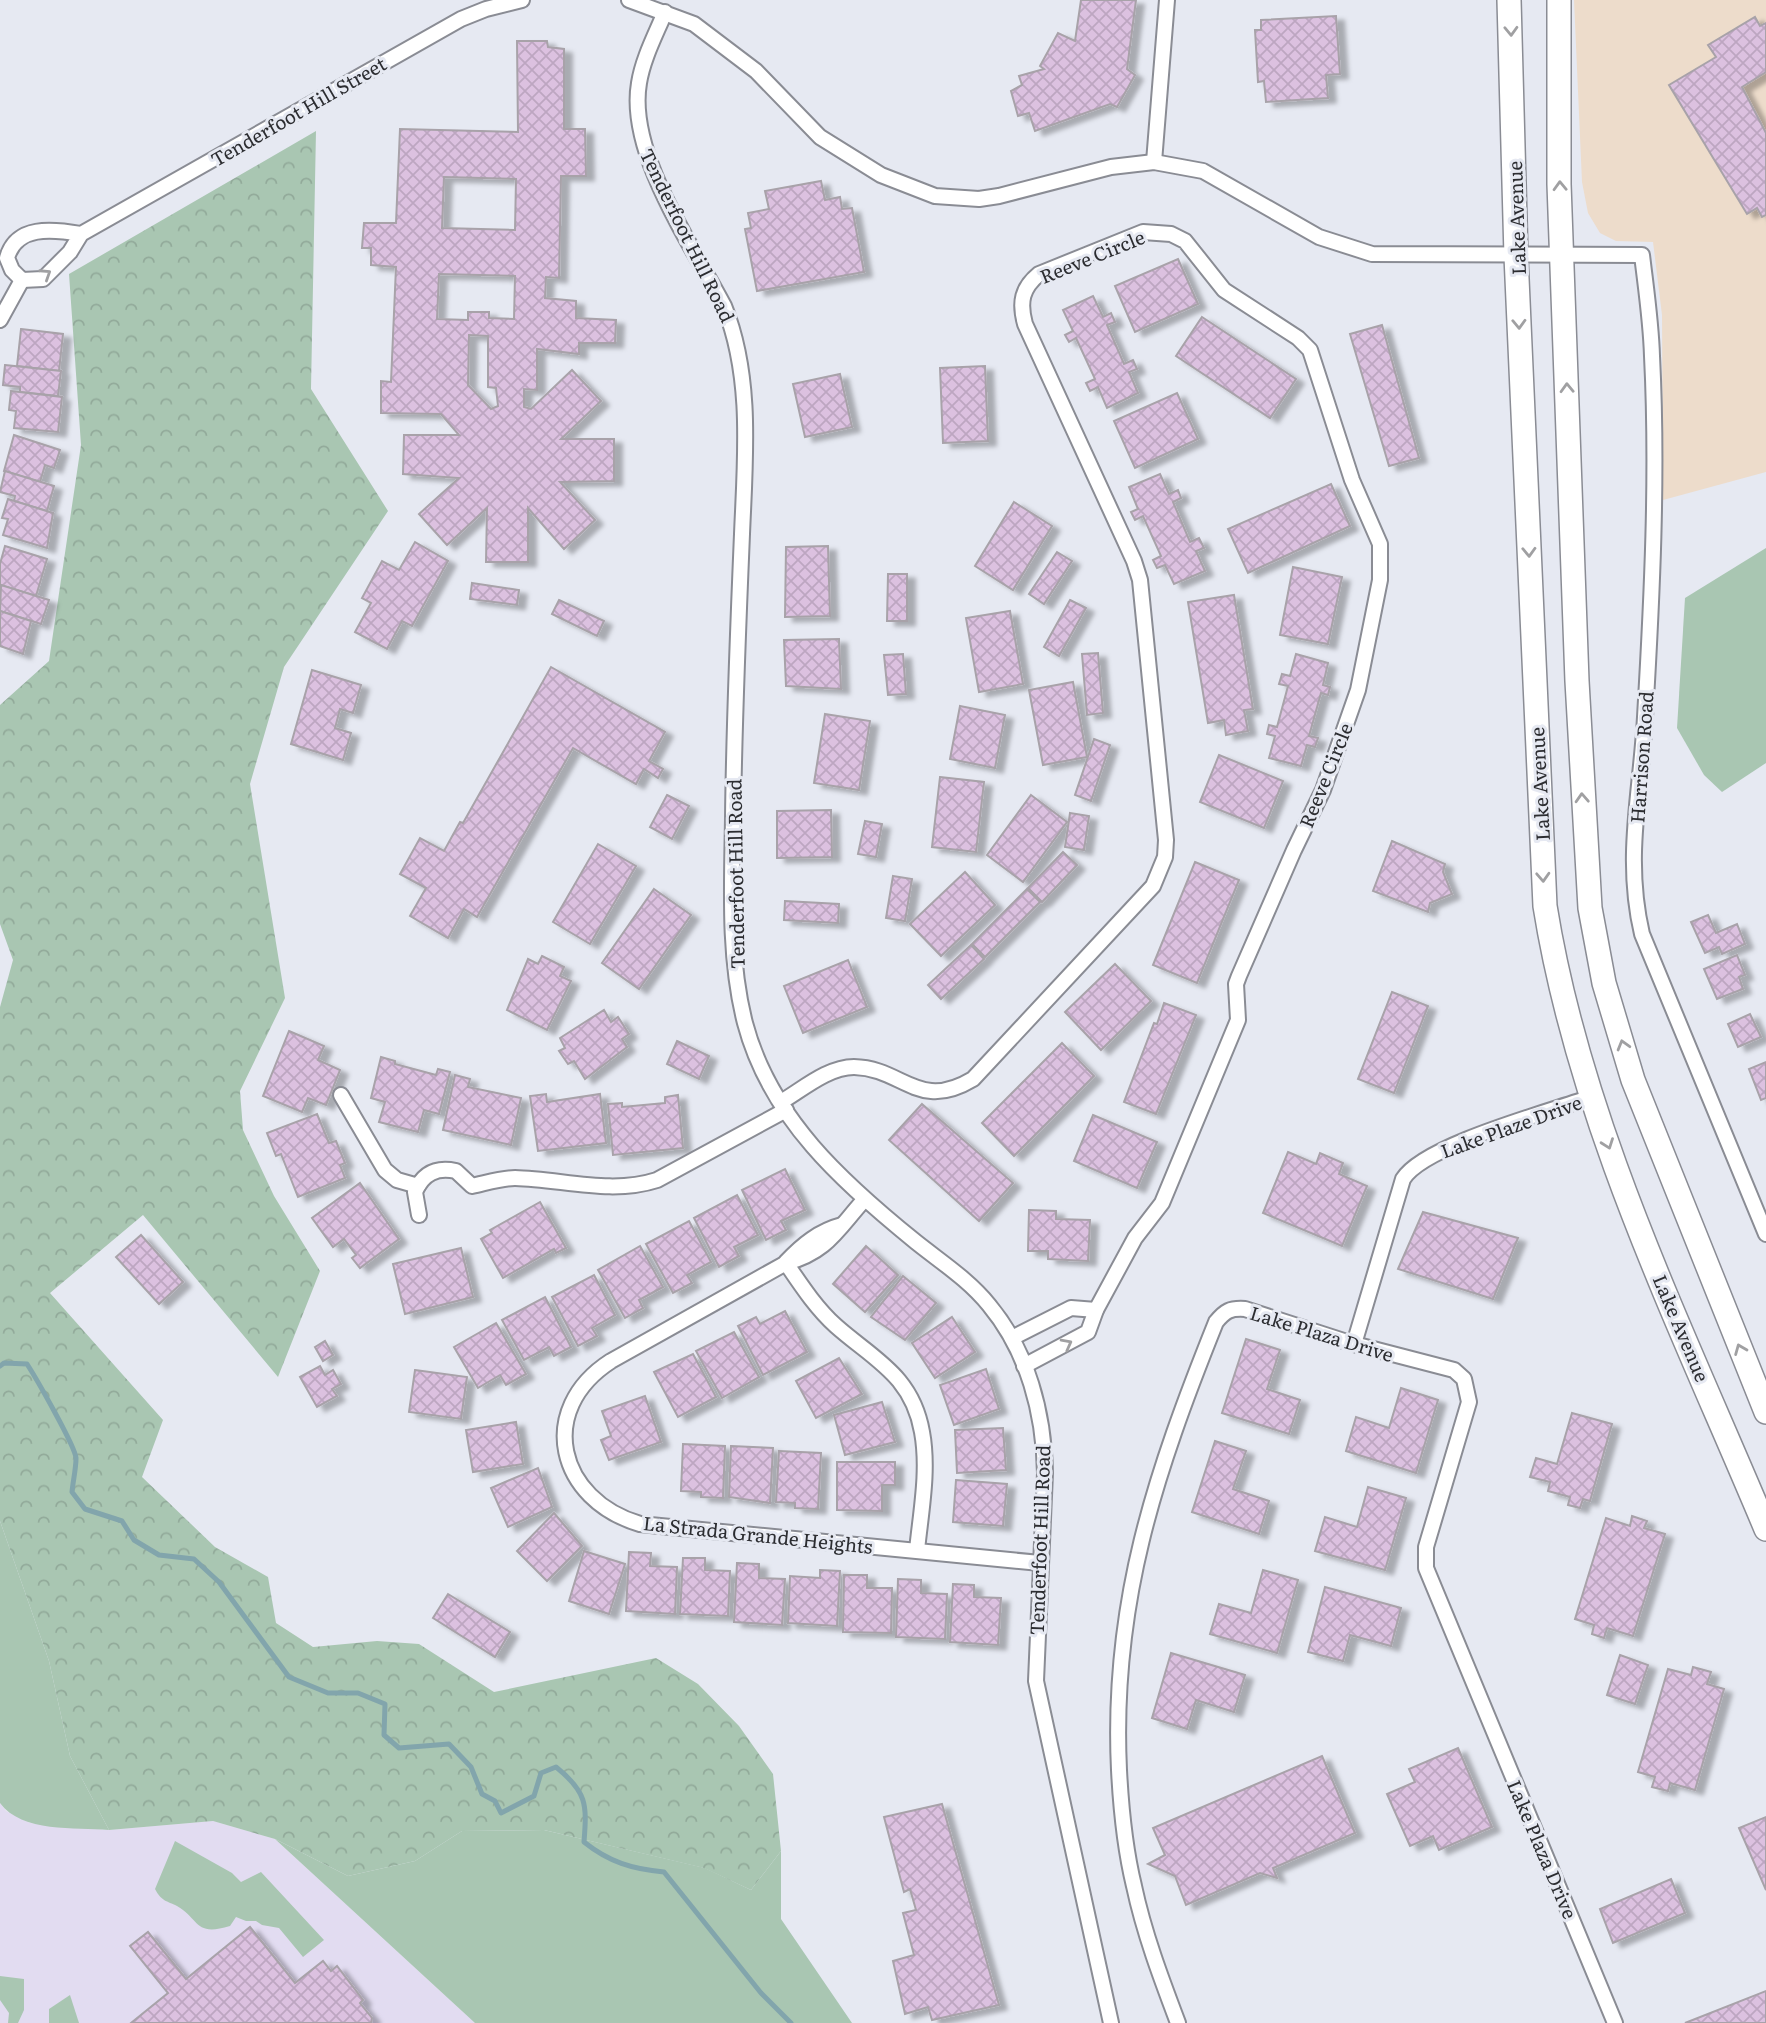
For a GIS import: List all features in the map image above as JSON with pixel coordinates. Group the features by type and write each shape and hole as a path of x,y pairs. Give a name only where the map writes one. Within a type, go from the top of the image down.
{"main road":[{"name":"Lake Avenue","path":"1509,0 1516,256 1545,906 1570,1035 1591,1097 1626,1195 1766,1529"},
{"path":"1559,0 1559,184 1577,681 1590,908 1604,983 1633,1080 1766,1412"}],"street":[{"name":"Tenderfoot Hill Street","path":"22,280 34,281 52,272 81,234 461,19 485,9 522,0"},
{"path":"629,0 694,24 756,71 820,137 881,175 923,192 954,198 979,199 1111,167 1154,162 1203,171 1319,237 1372,254 1563,254"},
{"path":"1154,162 1167,0"},
{"name":"Tenderfoot Hill Road","path":"665,12 639,81 637,116 653,171 733,327 744,375 744,492 732,864 734,946 746,1024 757,1056 784,1106 823,1160 864,1200 969,1284 987,1302 1012,1338 1034,1391 1045,1445 1035,1653 1039,1707 1111,2023"},
{"path":"0,320 22,280 12,270 7,258 17,239 27,234 56,230 81,234"},
{"name":"Reeve Circle","path":"418,1186 425,1176 446,1169 466,1177 472,1186 513,1178 621,1187 640,1185 657,1180 842,1069 867,1069 933,1093 957,1088 973,1079 1153,886 1160,873 1166,840 1140,580 1134,561 1025,324 1021,299 1030,282 1039,274 1143,232 1171,234 1185,241 1224,290 1298,338 1310,350 1352,480 1375,529 1381,560 1358,690 1323,790 1236,984 1238,1020 1162,1203 1135,1238 1109,1291 1096,1310 1088,1332 1024,1366"},
{"name":"Harrison Road","path":"1563,254 1642,255 1652,356 1652,526 1645,719 1632,870 1635,904 1646,943 1766,1234"},
{"path":"341,1095 385,1170 397,1180 418,1186 414,1199 419,1215"},
{"name":"Lake Plaze Drive","path":"1354,1344 1403,1180 1409,1170 1443,1149 1591,1097"},
{"name":"La Strada Grande Heights","path":"864,1200 842,1225 827,1229 800,1247 786,1263 611,1361 587,1379 578,1390 566,1420 568,1461 576,1480 603,1509 640,1524 1040,1563"},
{"path":"786,1263 822,1311 886,1365 899,1380 917,1414 925,1454 917,1550"},
{"path":"1012,1338 1071,1308 1096,1310"},
{"name":"Lake Plaza Drive","path":"1178,2023 1133,1883 1121,1796 1117,1725 1121,1645 1150,1501 1177,1419 1216,1322 1224,1312 1245,1309 1354,1344 1454,1370 1464,1379 1469,1390 1469,1402 1426,1547 1426,1568 1615,2023"}],"shaded area":[{"path":"1574,0 1766,0 1766,472 1663,500 1662,315 1653,242 1616,241 1600,233 1588,213 1582,182"},
{"path":"0,1803 6,1811 30,1823 109,1830 213,1821 275,1839 475,2023 0,2023"}],"green space":[{"path":"316,131 311,389 388,511 284,667 250,784 285,998 240,1091 243,1130 274,1196 320,1271 278,1377 143,1215 50,1293 163,1420 142,1477 215,1547 268,1577 276,1623 313,1647 377,1641 419,1644 494,1692 656,1658 698,1684 739,1726 773,1774 781,1851 751,1890 704,1868 544,1830 462,1831 415,1861 348,1876 275,1839 213,1821 109,1830 70,1756 49,1661 0,1521 0,1007 13,960 0,924 0,705 49,661 81,445 69,274"},
{"path":"1766,548 1766,763 1722,792 1704,775 1677,728 1685,598"},
{"path":"0,1521 49,1661 70,1756 109,1830 35,1824 10,1813 0,1803"},
{"path":"544,1830 705,1868 751,1890 781,1851 781,1919 852,2023 475,2023 275,1839 348,1876 415,1861 462,1831"},
{"path":"175,1841 232,1873 241,1882 261,1872 324,1940 303,1957 279,1928 256,1921 236,1917 230,1926 218,1929 203,1928 184,1911 162,1898 155,1889"},
{"path":"0,1976 24,1979 24,2010 18,2023 8,2023 9,2013 0,2000"},
{"path":"70,1995 79,2023 49,2023 49,2009"}],"building":[{"path":"1081,0 1136,0 1127,69 1135,75 1117,107 1110,104 1035,131 1029,113 1018,116 1011,91 1022,85 1019,76 1044,69 1040,66 1058,33 1075,41"},
{"path":"1336,16 1340,74 1326,75 1328,98 1266,102 1264,81 1258,82 1255,30 1261,30 1261,20"},
{"path":"1755,17 1760,26 1766,23 1766,72 1742,87 1766,133 1766,215 1762,217 1757,208 1747,214 1669,85 1716,57 1708,45"},
{"path":"517,41 547,41 548,47 564,49 564,129 585,129 586,176 561,176 559,278 546,277 545,298 576,301 576,318 616,320 615,343 579,343 579,354 537,349 537,390 524,389 524,407 531,409 572,370 601,401 561,439 614,439 614,481 560,482 595,520 564,549 528,508 528,562 486,562 487,508 447,545 419,514 459,478 403,474 404,435 459,435 441,414 381,413 381,381 391,382 396,267 371,265 371,248 362,248 364,223 396,223 400,129 518,132","holes":["444,177 516,179 515,230 442,228","439,274 515,276 514,319 489,318 489,312 468,312 468,320 437,319","469,335 488,336 488,387 496,388 498,406 491,409 468,385"]},
{"path":"821,181 825,200 840,197 842,209 852,208 864,272 757,291 745,229 751,228 748,213 769,209 765,191"},
{"path":"1178,259 1198,304 1135,332 1115,286"},
{"path":"1093,296 1103,317 1111,313 1115,322 1107,325 1124,364 1133,360 1137,369 1129,372 1138,393 1107,408 1098,387 1090,391 1086,383 1095,379 1076,338 1069,342 1065,335 1073,331 1063,310"},
{"path":"1202,317 1296,379 1270,418 1176,356"},
{"path":"1382,325 1419,458 1389,466 1350,334"},
{"path":"21,329 63,334 59,371 17,366"},
{"path":"5,365 61,371 58,396 20,392 20,387 3,385"},
{"path":"985,366 988,441 943,443 940,368"},
{"path":"840,374 852,427 805,437 793,384"},
{"path":"11,391 62,397 58,432 14,428 16,411 9,410"},
{"path":"1177,393 1198,439 1135,468 1114,421"},
{"path":"14,435 60,450 54,468 45,465 40,482 4,471"},
{"path":"5,471 54,486 47,511 14,501 15,496 0,492"},
{"path":"1160,474 1169,494 1178,490 1181,498 1173,502 1190,542 1199,538 1204,548 1196,551 1205,571 1174,584 1165,565 1157,568 1153,560 1161,556 1143,516 1135,520 1131,512 1138,509 1129,487"},
{"path":"1331,484 1350,526 1248,573 1228,529"},
{"path":"8,499 53,513 47,548 3,535 8,519 2,518"},
{"path":"1014,502 1052,526 1013,590 975,566"},
{"path":"415,542 448,561 412,626 402,621 387,649 355,632 371,603 362,598 382,561 399,570"},
{"path":"5,546 47,559 36,596 0,585 0,564"},
{"path":"828,546 830,616 785,617 786,547"},
{"path":"1057,552 1072,561 1044,604 1029,594"},
{"path":"1293,567 1342,577 1328,644 1280,635"},
{"path":"888,574 907,574 907,621 887,621"},
{"path":"472,583 519,590 517,605 470,599"},
{"path":"1,585 49,600 41,624 0,611"},
{"path":"1234,595 1253,709 1244,710 1248,731 1226,735 1224,720 1208,723 1188,602"},
{"path":"559,600 604,621 597,636 552,614"},
{"path":"1070,600 1086,608 1059,656 1044,647"},
{"path":"0,611 31,621 23,654 0,646"},
{"path":"1010,611 1023,684 979,692 966,618"},
{"path":"839,639 841,689 786,686 784,640"},
{"path":"1098,653 1103,713 1087,715 1082,654"},
{"path":"903,654 906,694 888,695 884,655"},
{"path":"1296,654 1328,663 1323,685 1330,687 1328,695 1321,693 1309,736 1318,738 1315,747 1307,745 1301,766 1269,758 1275,736 1267,734 1269,725 1277,727 1288,686 1279,684 1282,674 1290,676"},
{"path":"551,667 665,732 649,761 663,769 658,778 644,769 636,784 573,748 477,917 464,909 448,938 410,916 426,888 400,874 420,838 444,851 460,822 463,823"},
{"path":"312,670 361,685 353,713 340,709 335,728 351,733 343,760 291,744"},
{"path":"1073,682 1087,757 1043,765 1029,690"},
{"path":"960,706 1005,715 995,768 950,759"},
{"path":"825,714 870,721 859,790 814,783"},
{"path":"1094,739 1110,745 1091,801 1075,795"},
{"path":"1219,755 1283,781 1264,828 1200,802"},
{"path":"940,777 984,782 976,852 932,847"},
{"path":"667,795 689,806 672,839 650,827"},
{"path":"1031,795 1067,822 1023,882 987,855"},
{"path":"831,810 832,857 777,858 777,811"},
{"path":"1070,813 1089,816 1084,850 1065,847"},
{"path":"865,821 882,824 876,857 858,854"},
{"path":"1392,841 1445,864 1443,872 1452,894 1430,903 1428,912 1373,891"},
{"path":"598,844 636,866 590,944 553,922"},
{"path":"1063,852 1077,865 1042,902 1028,888"},
{"path":"1195,862 1239,880 1197,983 1153,965"},
{"path":"965,872 995,905 941,956 910,924"},
{"path":"893,876 912,879 905,921 886,918"},
{"path":"654,889 691,915 639,989 602,963"},
{"path":"1027,889 1040,902 985,957 972,944"},
{"path":"785,901 839,904 838,923 784,920"},
{"path":"1708,915 1716,933 1737,924 1745,944 1722,954 1719,947 1705,953 1691,922"},
{"path":"971,945 984,959 941,999 928,985"},
{"path":"1737,955 1745,975 1739,977 1743,989 1717,999 1704,969"},
{"path":"542,956 564,967 560,976 571,981 547,1030 507,1010 528,959 538,964"},
{"path":"848,960 867,1007 803,1033 784,986"},
{"path":"1115,964 1151,1001 1101,1050 1065,1012"},
{"path":"1392,992 1428,1006 1394,1093 1358,1079"},
{"path":"1164,1003 1196,1015 1156,1114 1124,1102"},
{"path":"604,1010 611,1022 618,1017 629,1034 622,1039 627,1047 585,1079 574,1061 568,1064 559,1051 565,1048 560,1038"},
{"path":"1750,1014 1761,1037 1738,1047 1728,1024"},
{"path":"289,1031 324,1046 318,1060 340,1070 326,1105 308,1098 302,1112 263,1096"},
{"path":"677,1041 709,1056 699,1079 667,1064"},
{"path":"1062,1043 1094,1076 1014,1156 982,1123"},
{"path":"381,1057 395,1061 395,1064 436,1075 438,1069 450,1072 439,1114 424,1110 418,1132 379,1122 385,1102 371,1098"},
{"path":"1766,1062 1766,1098 1761,1100 1749,1069"},
{"path":"455,1075 470,1079 468,1087 521,1098 511,1145 443,1130"},
{"path":"546,1094 547,1102 600,1094 606,1143 538,1151 530,1096"},
{"path":"678,1095 683,1148 613,1155 608,1104 622,1103 622,1107 665,1103 665,1097"},
{"path":"922,1104 1013,1183 979,1221 889,1140"},
{"path":"317,1114 329,1143 336,1141 345,1163 340,1165 345,1178 298,1197 281,1154 276,1156 267,1133"},
{"path":"1093,1115 1157,1142 1137,1188 1074,1161"},
{"path":"1288,1152 1316,1164 1320,1153 1343,1163 1339,1174 1367,1186 1342,1246 1263,1213"},
{"path":"785,1169 805,1210 781,1221 786,1230 766,1240 742,1190"},
{"path":"360,1183 399,1239 360,1268 352,1258 356,1255 344,1239 333,1247 312,1218"},
{"path":"737,1195 758,1235 734,1247 739,1256 719,1267 694,1218"},
{"path":"540,1202 566,1248 556,1253 554,1249 503,1278 481,1239 492,1233 490,1230"},
{"path":"1029,1210 1056,1211 1056,1219 1090,1220 1088,1261 1048,1259 1048,1251 1028,1251"},
{"path":"1423,1212 1518,1238 1493,1299 1398,1269"},
{"path":"689,1221 711,1262 687,1275 692,1283 673,1293 646,1244"},
{"path":"141,1235 183,1282 159,1304 116,1257"},
{"path":"640,1246 663,1287 639,1300 643,1308 625,1318 598,1270"},
{"path":"866,1246 898,1275 865,1312 833,1284"},
{"path":"461,1248 473,1297 405,1314 393,1264"},
{"path":"594,1275 615,1315 592,1328 597,1336 578,1346 552,1297"},
{"path":"903,1276 936,1303 905,1340 871,1317"},
{"path":"545,1297 571,1347 554,1356 549,1347 524,1360 502,1320"},
{"path":"785,1311 807,1352 763,1375 738,1326 756,1317 760,1324"},
{"path":"952,1317 975,1352 935,1378 912,1343"},
{"path":"496,1323 526,1374 506,1385 500,1375 478,1388 454,1347"},
{"path":"734,1332 759,1377 722,1398 696,1351"},
{"path":"1246,1339 1280,1350 1267,1389 1300,1400 1289,1434 1222,1413"},
{"path":"325,1341 333,1355 323,1361 315,1347"},
{"path":"693,1354 716,1397 678,1417 654,1372"},
{"path":"839,1358 862,1394 816,1418 796,1381"},
{"path":"320,1366 325,1375 333,1370 341,1384 332,1389 337,1396 317,1407 300,1377"},
{"path":"986,1369 999,1409 954,1425 940,1385"},
{"path":"415,1370 467,1377 461,1419 409,1412"},
{"path":"1401,1388 1438,1400 1416,1473 1346,1451 1356,1417 1389,1428"},
{"path":"645,1396 661,1442 609,1460 601,1440 611,1436 602,1411"},
{"path":"882,1402 895,1442 845,1455 834,1415"},
{"path":"1572,1413 1612,1424 1590,1501 1583,1499 1580,1508 1568,1505 1570,1497 1548,1491 1550,1482 1530,1477 1536,1458 1557,1464"},
{"path":"516,1422 523,1464 473,1472 466,1430"},
{"path":"1003,1428 1006,1470 957,1473 955,1430"},
{"path":"1215,1441 1246,1451 1233,1489 1269,1501 1259,1534 1192,1512"},
{"path":"683,1444 725,1446 723,1498 701,1497 701,1492 681,1491"},
{"path":"731,1446 773,1448 770,1503 729,1497"},
{"path":"779,1451 821,1453 818,1509 795,1508 795,1503 776,1502"},
{"path":"837,1462 895,1462 895,1485 882,1485 882,1511 837,1510"},
{"path":"538,1468 552,1507 508,1527 491,1488"},
{"path":"956,1480 1007,1484 1003,1526 953,1522"},
{"path":"1368,1487 1406,1498 1385,1570 1315,1551 1325,1517 1357,1527"},
{"path":"554,1513 582,1546 547,1581 517,1551"},
{"path":"1632,1516 1647,1521 1644,1528 1665,1534 1633,1636 1607,1628 1604,1638 1592,1634 1594,1625 1575,1619 1606,1518 1630,1526"},
{"path":"584,1551 625,1564 609,1614 569,1601"},
{"path":"629,1552 651,1553 650,1566 677,1567 675,1614 626,1611"},
{"path":"683,1558 705,1558 705,1570 730,1571 728,1616 680,1614"},
{"path":"737,1563 759,1564 759,1578 785,1579 782,1625 734,1622"},
{"path":"820,1570 840,1571 837,1626 788,1623 790,1576 820,1578"},
{"path":"1263,1570 1298,1580 1277,1653 1210,1634 1219,1604 1251,1613"},
{"path":"844,1575 867,1575 867,1588 892,1588 891,1633 843,1632"},
{"path":"898,1579 921,1580 921,1593 947,1594 945,1639 896,1637"},
{"path":"953,1584 974,1585 974,1597 1001,1598 998,1645 950,1642"},
{"path":"1325,1587 1401,1608 1391,1646 1350,1635 1343,1661 1308,1652"},
{"path":"448,1594 510,1632 495,1657 433,1618"},
{"path":"1171,1653 1245,1675 1234,1712 1196,1700 1187,1729 1152,1718"},
{"path":"1620,1655 1648,1665 1635,1704 1607,1695"},
{"path":"1693,1667 1711,1672 1707,1684 1724,1689 1695,1790 1670,1783 1668,1791 1652,1787 1655,1777 1638,1772 1668,1669 1691,1675"},
{"path":"1458,1748 1492,1827 1439,1850 1433,1836 1410,1846 1387,1794 1415,1782 1409,1769"},
{"path":"1322,1756 1355,1833 1273,1868 1277,1878 1260,1873 1186,1905 1175,1876 1148,1864 1165,1855 1153,1828"},
{"path":"942,1804 999,2005 932,2020 928,2007 905,2014 893,1961 914,1955 903,1913 916,1910 910,1889 904,1892 884,1817"},
{"path":"1766,1817 1766,1890 1739,1828"},
{"path":"1671,1879 1685,1913 1613,1943 1600,1909"},
{"path":"250,1927 295,1983 323,1961 331,1971 337,1966 363,2000 360,2003 372,2018 371,2023 131,2023 168,1993 130,1946 148,1932 186,1979"},
{"path":"1766,1991 1766,2023 1685,2023"}],"waterway":[{"path":"0,1366 4,1363 27,1364 32,1372 74,1451 76,1462 72,1492 85,1509 122,1521 134,1540 159,1555 194,1559 219,1582 289,1677 328,1693 358,1693 385,1704 384,1735 399,1748 449,1744 471,1767 482,1794 495,1801 501,1813 534,1796 541,1773 556,1767 574,1784 583,1800 584,1842 621,1863 664,1872 761,1993 791,2023"}]}
